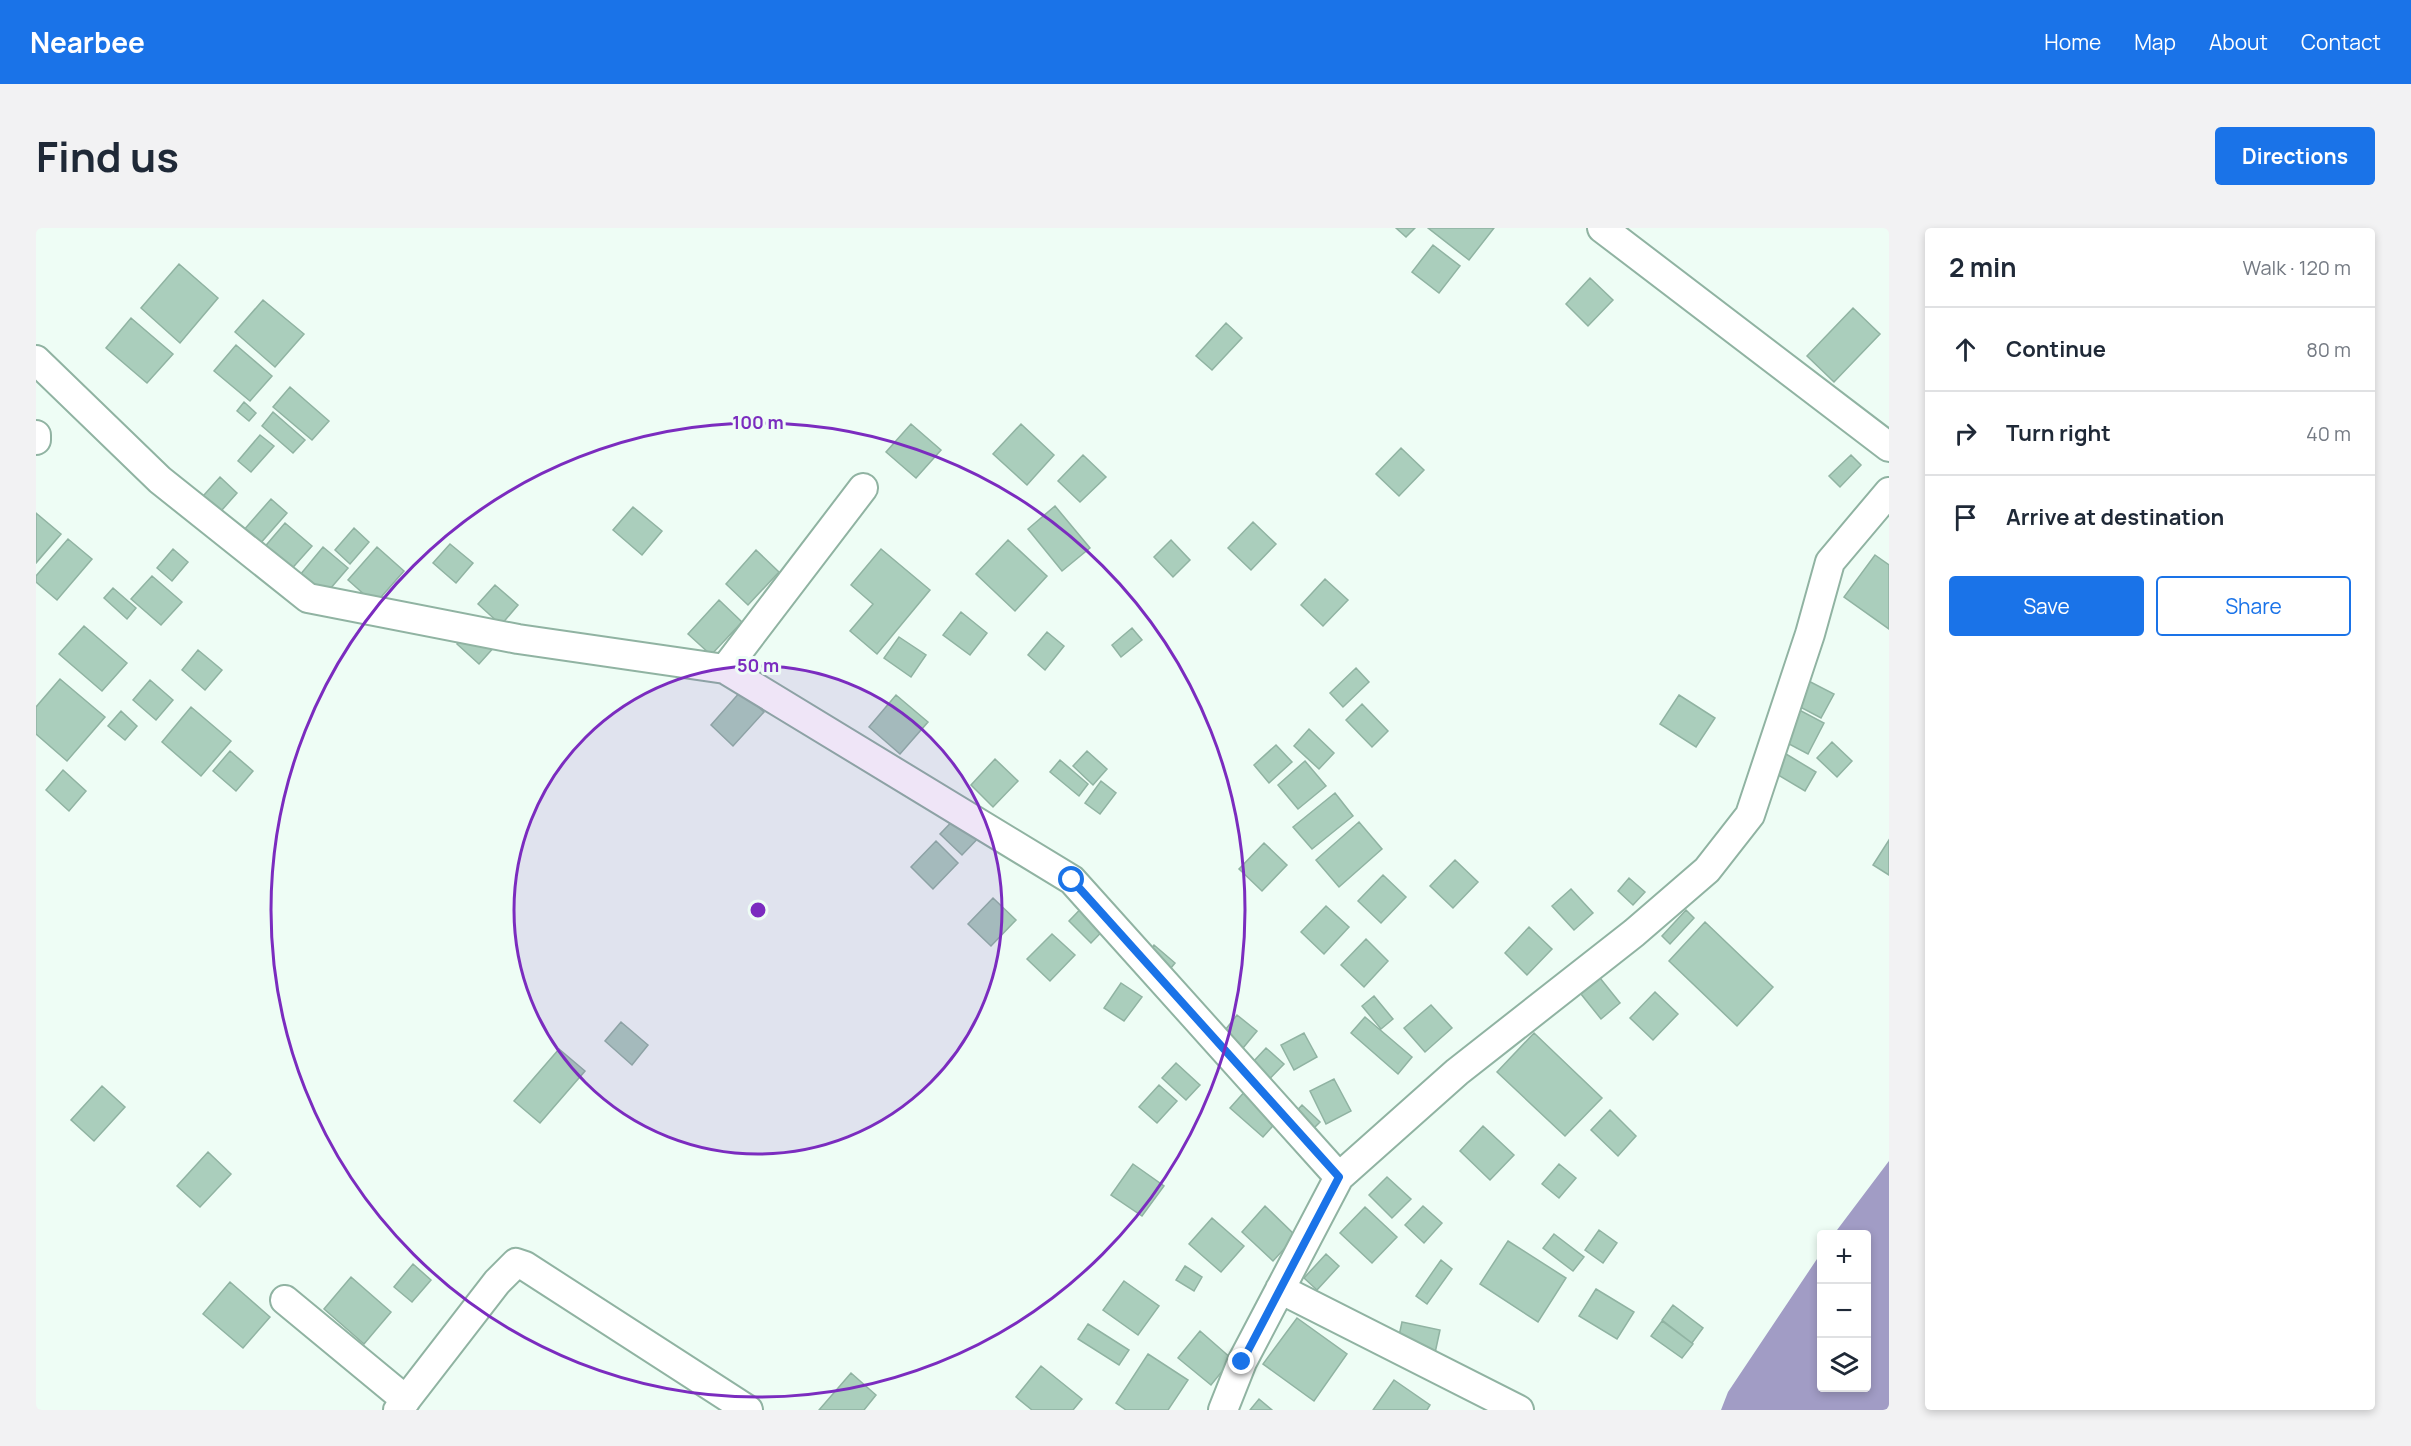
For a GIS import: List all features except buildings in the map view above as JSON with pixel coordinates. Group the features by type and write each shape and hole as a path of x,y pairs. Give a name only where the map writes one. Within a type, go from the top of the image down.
{"street":[{"path":"1602,228 1889,447"},
{"path":"36,360 160,480 308,598 518,639 725,669 1072,880 1339,1177"},
{"path":"36,435 36,440"},
{"path":"725,669 863,488"},
{"path":"1223,1410 1242,1362 1339,1177 1457,1072 1634,933 1707,870 1750,815 1830,562 1889,492"},
{"path":"285,1300 402,1405 497,1282 516,1263 525,1266 748,1410"},
{"path":"1280,1289 1519,1410"}],"shaded area":[{"path":"1889,1161 1889,1410 1721,1410 1728,1392 1817,1259 1817,1392 1871,1392 1871,1230 1837,1230"}],"route":[{"path":"1072,880 1339,1177 1242,1362"}]}
